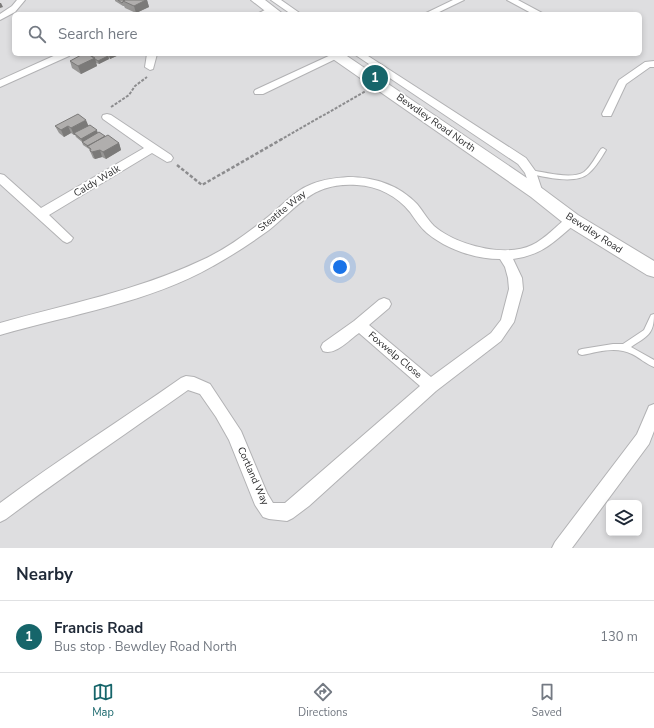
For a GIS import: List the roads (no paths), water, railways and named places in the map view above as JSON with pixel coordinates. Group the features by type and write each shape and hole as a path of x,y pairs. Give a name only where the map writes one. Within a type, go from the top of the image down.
{"main road":[{"path":"257,0 271,9"},
{"name":"Bewdley Road North","path":"339,56 537,193"},
{"name":"Bewdley Road","path":"537,193 572,220 654,270"}],"street":[{"path":"0,17 14,10 19,5 21,0"},
{"path":"433,12 460,0"},
{"path":"511,0 536,12"},
{"path":"271,9 287,12"},
{"path":"0,84 62,56"},
{"path":"150,67 152,56"},
{"path":"259,92 336,56"},
{"path":"363,56 522,161 530,172 537,193"},
{"path":"607,114 622,82 648,64 654,64"},
{"path":"107,117 167,158"},
{"name":"Caldy Walk","path":"41,214 152,148"},
{"path":"0,178 67,238"},
{"name":"Steatite Way","path":"0,328 130,294 159,285 191,272 234,248 274,218 302,194 315,187 332,182 365,182 384,186 401,197 432,231 449,242 470,250 504,255 536,249 572,220"},
{"name":"Cortland Way","path":"0,513 58,470 102,442 186,383 194,384 205,390 221,412 235,436 261,499 269,511 287,512 303,500 431,386 496,337 507,322 516,289 516,278 504,255"},
{"path":"328,347 359,325 384,304"},
{"name":"Foxwelp Close","path":"359,325 431,386"},
{"path":"561,548 643,439 654,410"}],"lane":[{"path":"530,172 565,177 577,177 586,173 603,150"},
{"path":"625,347 647,332 654,317"},
{"path":"582,352 612,347 625,347 637,352 654,364"}],"place":[{"name":"Francis Road","path":"375,78"}]}
